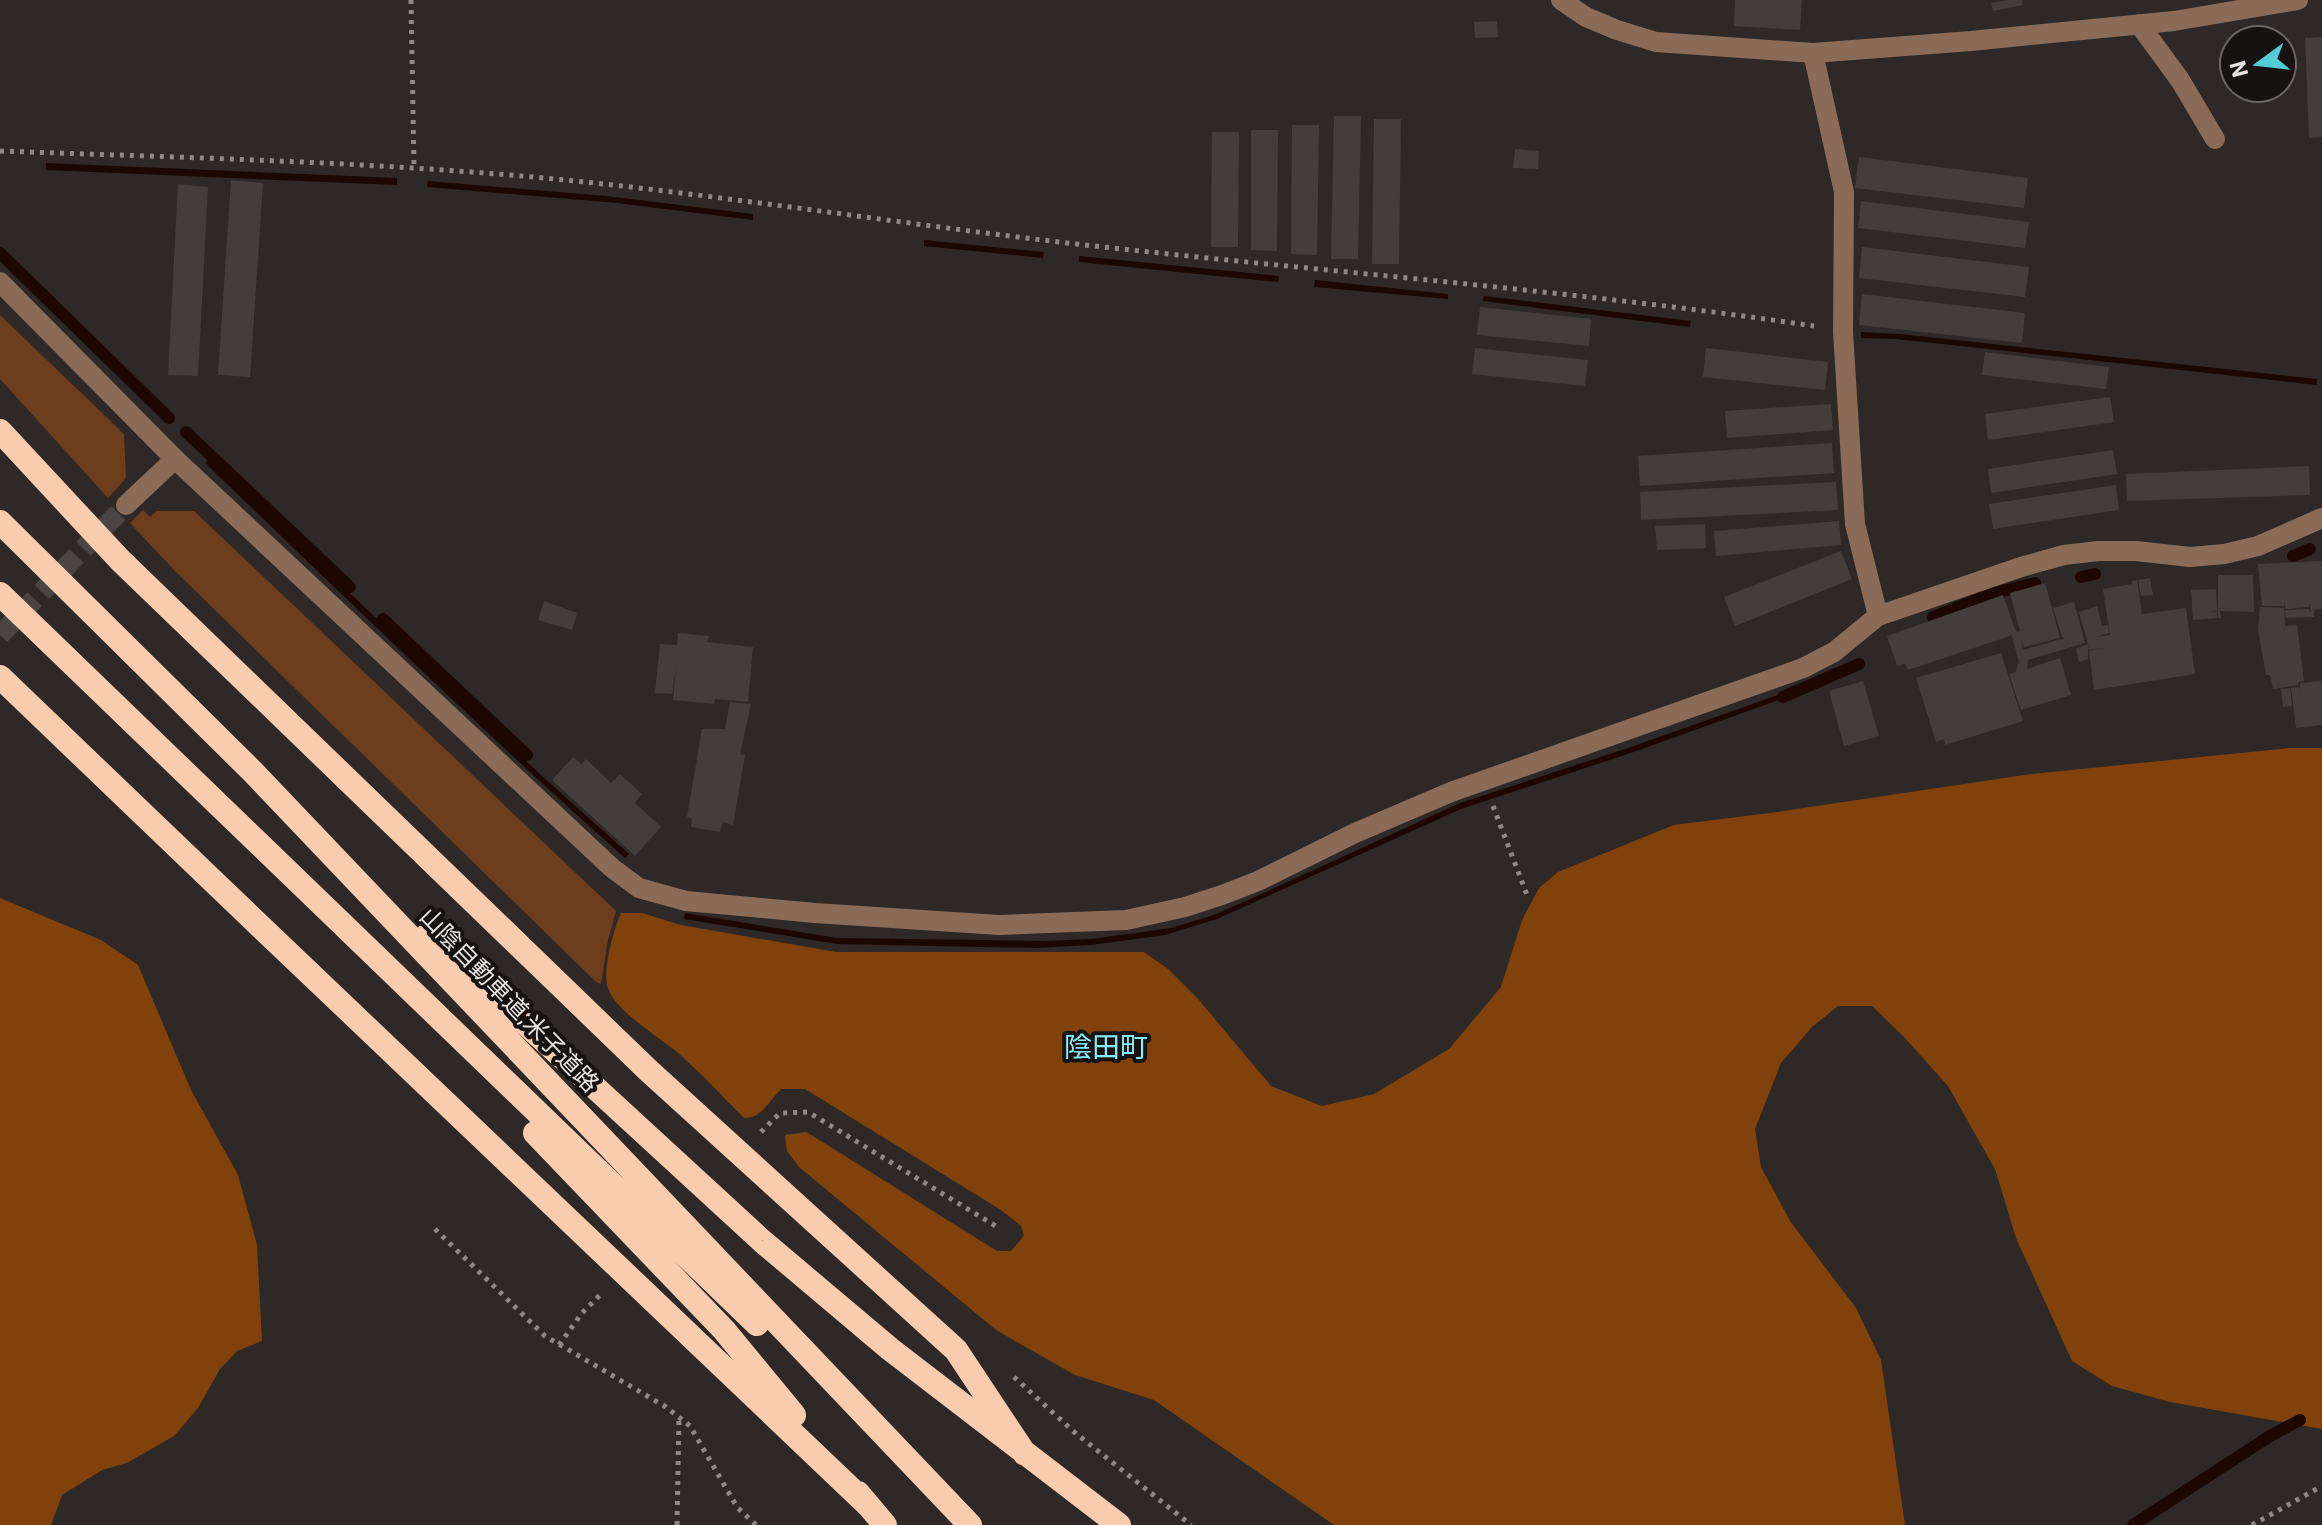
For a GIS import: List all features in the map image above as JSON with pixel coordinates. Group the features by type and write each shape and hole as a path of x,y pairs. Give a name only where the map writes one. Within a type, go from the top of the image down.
{"highway":[{"path":"0,431 120,560 637,1060 956,1350 1025,1454"},
{"name":"山陰自動車道;米子道路","path":"0,522 253,772 968,1525"},
{"name":"山陰自動車道;米子道路","path":"0,594 968,1525"},
{"path":"0,677 272,940 562,1210 869,1506"},
{"path":"253,772 762,1241 890,1349 1119,1525"},
{"path":"226,814 724,1330 885,1525"}],"street":[{"path":"1561,0 1586,17 1656,42 1813,53 2139,24 2298,0"},
{"path":"2139,24 2180,80 2215,139"},
{"path":"1813,53 1844,192 1843,327 1855,524 1878,616"},
{"path":"0,282 175,459 612,868 639,888 686,901 999,925 1126,920 1185,907 1258,881 1355,833 1483,780 1803,668 1834,652 1878,616 2021,567 2064,555 2123,551 2190,557 2224,554 2258,546 2322,518"},
{"path":"126,505 175,459"}],"path":[{"path":"411,0 414,169"},
{"path":"0,151 414,169 582,182 1092,246 1508,288 1713,311 1820,327 1843,327"},
{"path":"1492,802 1527,895"},
{"path":"435,1229 545,1336 679,1416 690,1426 737,1507 756,1525"},
{"path":"677,1525 679,1416"},
{"path":"2252,1525 2322,1486"}],"shaded area":[{"path":"46,163 397,178 397,185 46,170"},
{"path":"428,181 606,196 753,214 753,220 617,203 427,187"},
{"path":"924,240 1044,252 1043,258 924,246"},
{"path":"1079,256 1279,276 1278,282 1079,262"},
{"path":"1315,280 1448,294 1448,299 1314,287"},
{"path":"1484,296 1691,321 1690,327 1483,301"},
{"path":"0,315 124,434 126,478 108,498 0,379"},
{"path":"1861,332 2317,379 2317,385 1896,339 1861,338"},
{"path":"209,459 543,777 629,854 625,858 465,712 205,463"},
{"path":"143,510 150,517 157,511 194,511 616,911 601,984 176,572 130,523"},
{"path":"1795,689 1798,693 1461,809 1217,919 1165,935 1091,945 1035,948 837,944 684,919 685,913 837,938 1044,941 1092,939 1171,928 1214,915 1460,803"},
{"path":"2290,748 2322,748 2322,1429 2170,1402 2112,1386 2072,1361 2016,1238 1995,1169 1948,1086 1872,1006 1838,1006 1812,1027 1781,1063 1755,1129 1761,1167 1790,1221 1856,1308 1881,1360 1905,1525 1334,1525 1154,1400 1075,1375 996,1330 799,1167 787,1151 785,1135 806,1132 997,1251 1011,1251 1024,1236 1021,1226 1001,1210 805,1089 781,1089 760,1112 744,1118 687,1061 621,1008 607,984 609,952 621,913 642,913 681,925 836,952 1144,952 1168,969 1199,1000 1271,1086 1322,1106 1374,1094 1449,1049 1501,987 1522,920 1539,888 1558,872 1674,825 2031,774"},
{"path":"0,898 101,940 138,965 191,1090 238,1175 257,1245 262,1341 237,1351 220,1369 198,1408 174,1436 127,1463 102,1470 62,1495 51,1525 0,1525"}],"building":[{"path":"1735,0 1802,0 1800,30 1734,26"},
{"path":"2022,0 2023,5 1993,11 1991,3"},
{"path":"1497,21 1498,37 1475,38 1474,22"},
{"path":"2322,37 2322,137 2309,138 2305,38"},
{"path":"1334,116 1361,116 1358,259 1331,259"},
{"path":"1374,119 1401,119 1399,264 1372,264"},
{"path":"1292,125 1319,125 1317,255 1291,254"},
{"path":"1251,130 1278,130 1277,251 1251,250"},
{"path":"1212,132 1239,132 1238,247 1211,247"},
{"path":"1515,149 1539,151 1538,169 1513,168"},
{"path":"1859,157 2028,178 2024,208 1855,188"},
{"path":"231,180 263,183 250,377 218,375"},
{"path":"178,184 208,187 198,376 168,375"},
{"path":"1861,201 2029,222 2025,248 1858,228"},
{"path":"1862,247 2029,267 2025,297 1859,278"},
{"path":"1862,294 2025,313 2022,343 1859,325"},
{"path":"1480,307 1591,319 1589,346 1477,335"},
{"path":"1475,348 1588,360 1585,386 1472,374"},
{"path":"1706,348 1828,362 1825,390 1703,377"},
{"path":"1985,352 2109,367 2106,389 1982,375"},
{"path":"2110,397 2114,422 1988,440 1985,414"},
{"path":"1831,404 1833,430 1727,438 1725,411"},
{"path":"1832,443 1834,473 1640,486 1638,456"},
{"path":"2113,450 2117,474 1991,493 1988,469"},
{"path":"2309,466 2310,495 2127,501 2126,474"},
{"path":"1836,482 1838,510 1641,520 1640,492"},
{"path":"2116,485 2119,510 1993,529 1989,504"},
{"path":"1839,521 1841,545 1716,556 1714,531"},
{"path":"1705,524 1706,548 1657,550 1655,526"},
{"path":"1841,551 1852,579 1735,626 1724,597"},
{"path":"2322,561 2322,609 2311,610 2309,603 2309,607 2286,609 2284,602 2284,606 2262,606 2258,564"},
{"path":"2218,575 2253,575 2254,612 2220,611 2221,618 2218,618"},
{"path":"2150,578 2153,595 2141,596 2138,580"},
{"path":"2137,580 2142,614 2186,608 2195,674 2094,690 2089,651 2104,648 2089,650 2088,645 2088,659 2079,662 2076,649 2088,644 2079,612 2097,606 2102,626 2108,625 2109,633 2096,637 2110,635 2103,589 2132,584"},
{"path":"2045,583 2060,638 2024,647 2021,639 2023,650 2065,638 2062,637 2053,608 2074,602 2085,643 2028,660 2027,669 2060,658 2071,695 2021,710 2009,674 2016,672 2018,662 2020,665 2011,633 2010,636 1908,670 1905,664 1897,666 1887,636 2003,595 2016,632 2020,631 2010,593"},
{"path":"2216,589 2217,611 2212,611 2217,612 2217,618 2193,620 2191,590"},
{"path":"544,601 577,613 572,630 538,620"},
{"path":"2260,607 2284,608 2285,626 2297,625 2304,681 2298,682 2299,685 2273,689 2270,675 2266,675 2258,630"},
{"path":"2285,610 2314,610 2314,617 2286,618"},
{"path":"678,633 709,636 707,642 753,647 748,702 715,699 714,704 673,700 676,666 672,694 655,693 660,644 677,645"},
{"path":"2001,653 2023,721 1945,745 1944,739 1936,742 1916,678"},
{"path":"1863,681 1879,736 1844,746 1829,691"},
{"path":"2322,681 2322,725 2296,728 2291,688 2299,687 2300,690 2300,683"},
{"path":"2290,688 2292,706 2283,707 2281,689"},
{"path":"730,702 751,704 740,754 745,755 733,825 723,822 720,832 691,827 692,819 687,817 702,729 725,729"},
{"path":"573,757 581,764 586,759 611,783 620,774 642,794 635,803 661,827 635,856 552,780"}],"waterway":[{"path":"0,253 169,418"},
{"path":"186,432 350,587"},
{"path":"2293,556 2310,549"},
{"path":"2081,577 2095,574"},
{"path":"1933,617 1994,593 2035,583"},
{"path":"383,619 527,755"},
{"path":"1783,697 1859,664"},
{"path":"2133,1525 2270,1436 2300,1420"}],"tunnel":[{"path":"0,635 126,505"}],"district":[{"name":"陰田町","path":"1106,1047"}]}
